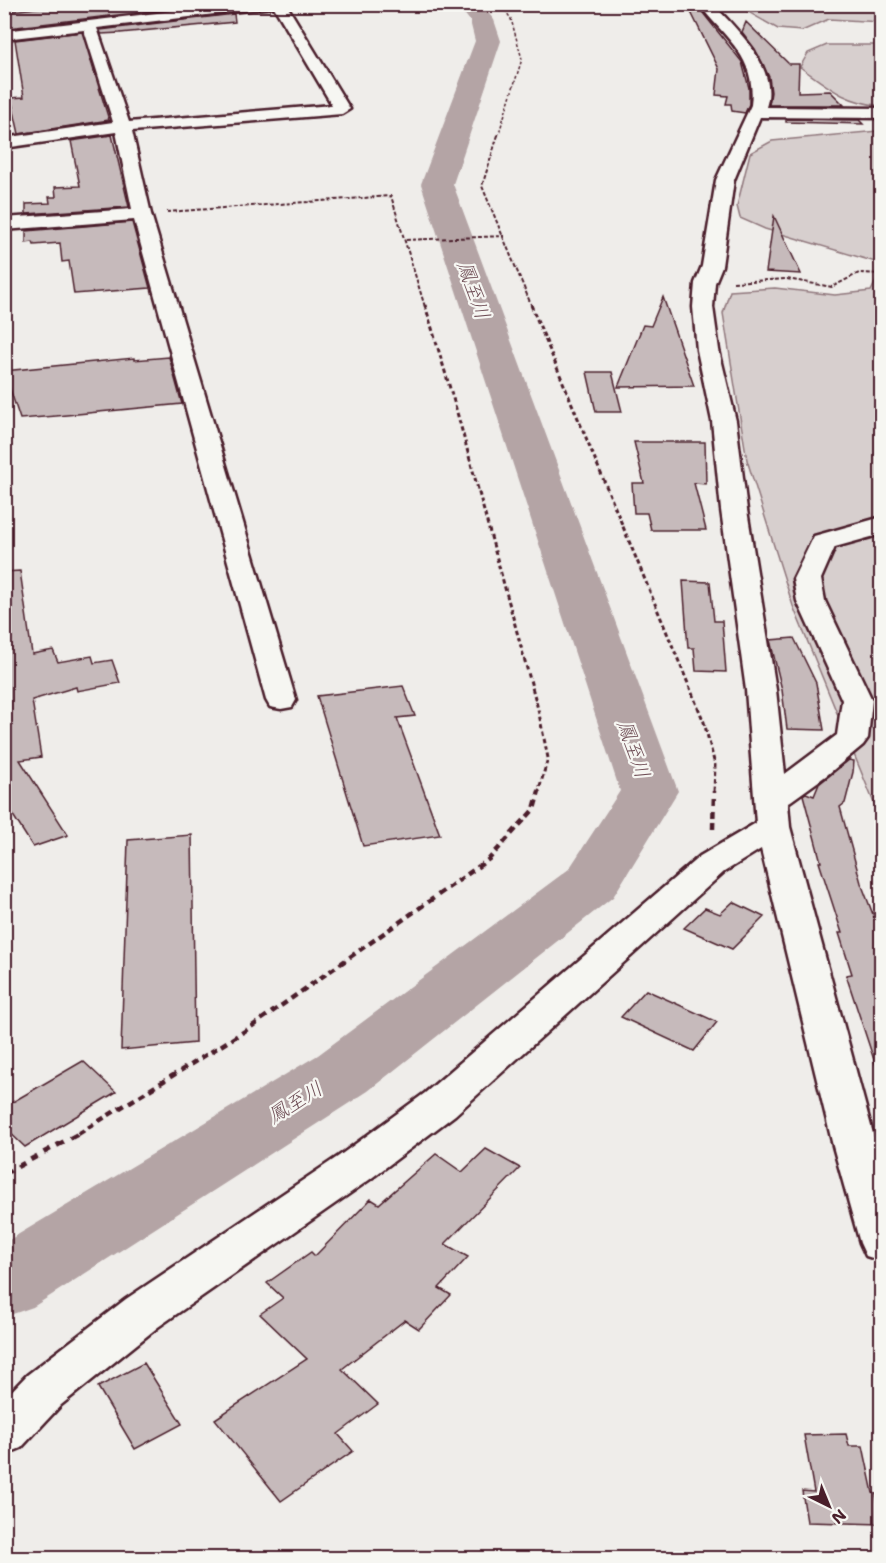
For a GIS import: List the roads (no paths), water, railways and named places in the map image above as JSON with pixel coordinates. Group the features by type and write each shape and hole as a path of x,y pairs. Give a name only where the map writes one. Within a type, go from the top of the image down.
{"street":[{"path":"4,35 272,4"},
{"path":"4,142 123,127 342,109 279,4"},
{"path":"705,4 733,34 756,66 760,95 759,105 725,180 714,240 712,266 705,283 703,307 724,421 734,510 761,690 771,814 854,1146 882,1243"},
{"path":"89,26 123,127 142,214 280,700"},
{"path":"755,112 828,114 882,112"},
{"path":"4,224 142,214"},
{"path":"4,1433 44,1390 142,1313 354,1168 440,1104 771,814 815,768 852,738 857,700 811,601 807,579 824,542 882,525"}],"waterway":[{"path":"429,4 481,18"},
{"name":"鳳至川","path":"4,1284 343,1073 591,883 649,791 437,184 488,41 482,20 468,4"}]}
